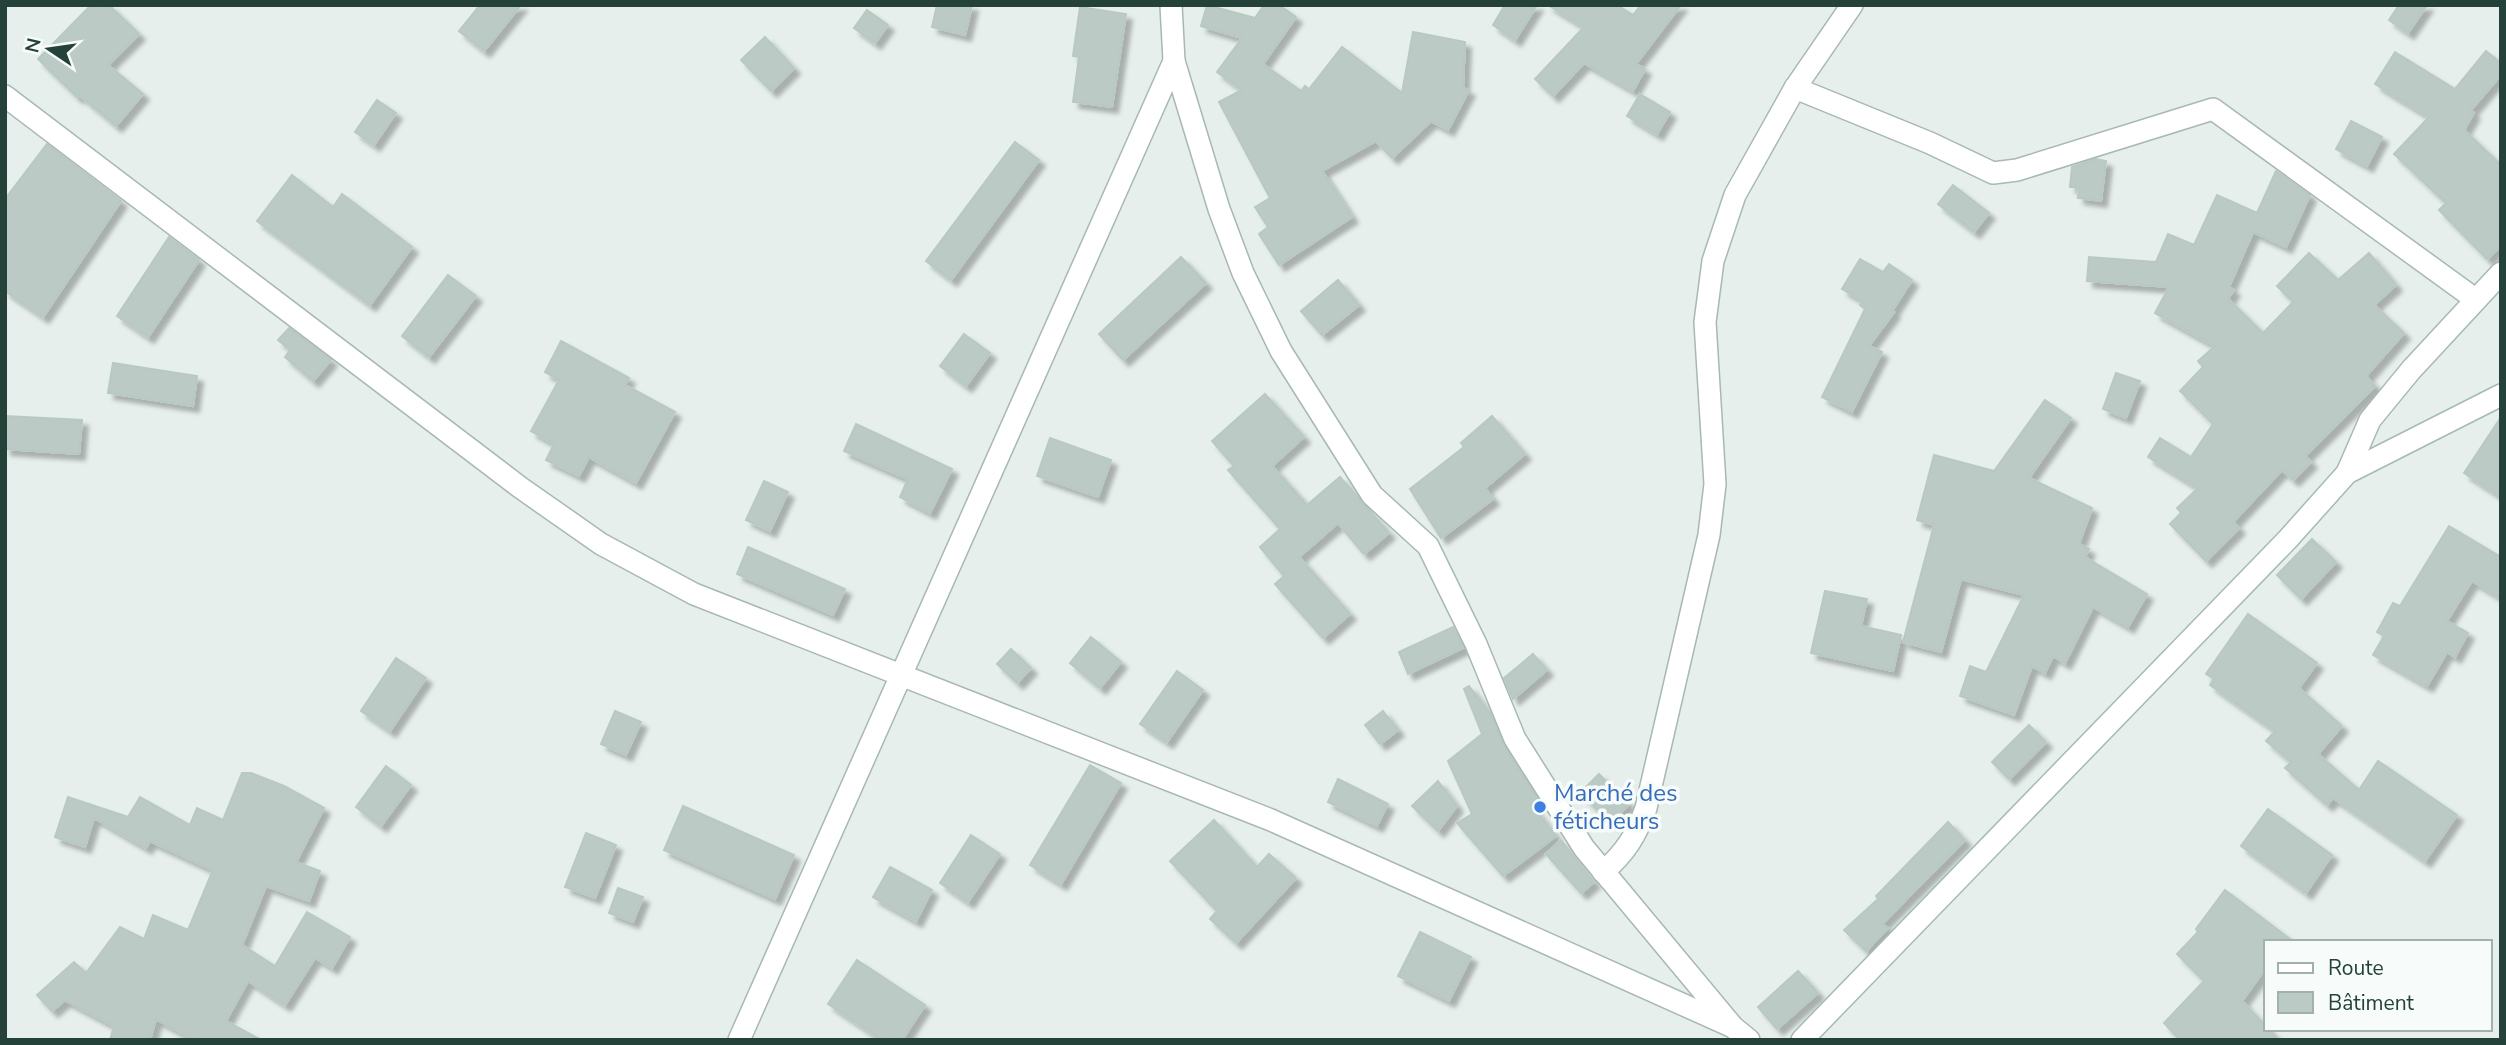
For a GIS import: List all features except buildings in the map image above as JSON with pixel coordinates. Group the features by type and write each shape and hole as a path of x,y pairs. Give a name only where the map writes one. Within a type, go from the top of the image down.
{"street":[{"path":"1171,5 1174,61 1219,209 1243,272 1281,351 1372,495 1428,546 1476,644 1515,739 1584,848 1741,1033"},
{"path":"1603,872 1624,854 1636,835 1646,808 1709,535 1715,484 1705,322 1713,261 1735,195 1795,88 1852,5"},
{"path":"739,1040 1174,61"},
{"path":"1795,88 1930,143 1993,173 2017,170 2213,109 2475,299"},
{"path":"5,96 521,488 601,544 694,594 900,677 1271,820 1741,1033"},
{"path":"1802,1040 2288,539 2347,473 2370,420 2475,299 2501,273"},
{"path":"2347,473 2501,396"}],"place":[{"name":"Marché des féticheurs","path":"1540,807"}]}
